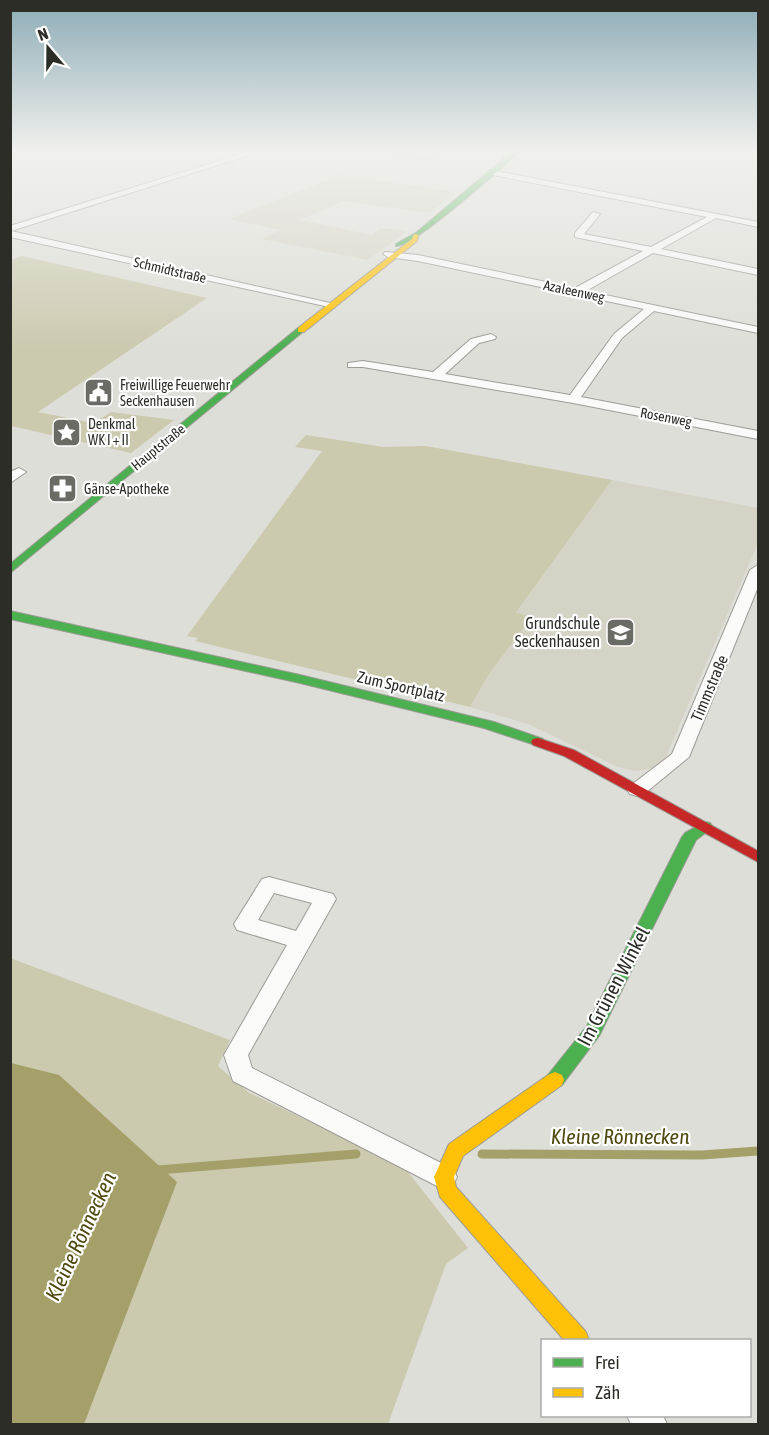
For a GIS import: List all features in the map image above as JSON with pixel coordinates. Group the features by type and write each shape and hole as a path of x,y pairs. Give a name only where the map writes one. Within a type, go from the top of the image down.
{"main road":[{"name":"Hauptstraße","path":"10,570 362,280 364,274 393,254 405,239 416,235 439,216"},
{"name":"Zum Sportplatz","path":"10,615 489,725 569,753 759,857"},
{"name":"Im Grünen Winkel","path":"444,1177 456,1150 560,1076 593,1031 690,837 705,827"},
{"path":"444,1177 447,1191 576,1339"}],"street":[{"path":"10,229 52,216"},
{"path":"594,216 578,235 759,272"},
{"path":"576,292 714,216"},
{"path":"721,216 759,224"},
{"name":"Schmidtstraße","path":"10,234 330,306"},
{"name":"Azaleenweg","path":"393,254 759,330"},
{"path":"573,399 618,336 653,307"},
{"path":"436,376 475,341 491,338"},
{"name":"Rosenweg","path":"352,365 363,364 573,399 759,435"},
{"name":"Timmstraße","path":"637,790 680,757 759,570"},
{"path":"301,941 236,1055 242,1074 444,1177"}],"shaded area":[{"path":"237,216 309,216 299,220 372,235 381,228 407,231 368,260 262,239 281,230 229,219"},
{"path":"22,256 207,298 38,412 94,423 111,412 174,420 131,453 11,426 11,260"},
{"path":"306,435 384,447 426,446 612,480 516,613 532,617 489,674 470,707 195,641 198,638 187,636 322,451 295,447"},
{"name":"Grundschule Seckenhausen","path":"612,480 758,508 758,543 664,761 655,768 635,771 618,767 528,724 470,707 489,674 532,618 516,614"},
{"path":"10,958 230,1040 218,1066 248,1092 404,1167 468,1248 446,1264 388,1424 11,1424"}],"water":[{"path":"11,1063 59,1075 177,1182 84,1424 11,1424"}],"waterway":[{"name":"Kleine Rönnecken","path":"482,1154 702,1155 758,1151"},
{"name":"Kleine Rönnecken","path":"158,1170 356,1154"}],"traffic: fast":[{"path":"398,245 419,233 439,216"},
{"path":"10,570 301,330"},
{"path":"10,615 300,679 489,725 538,742"},
{"path":"555,1080 593,1031 690,837 705,827"}],"traffic: slow":[{"path":"301,330 415,240 416,235"},
{"path":"555,1080 456,1150 444,1177 447,1191 577,1339"}],"traffic: jam":[{"path":"538,742 569,753 758,857"}],"place":[{"name":"Freiwillige Feuerwehr Seckenhausen","path":"99,393"},
{"name":"Denkmal WK I + II","path":"67,432"},
{"name":"Gänse-Apotheke","path":"63,489"},
{"name":"Grundschule Seckenhausen","path":"621,632"}]}
